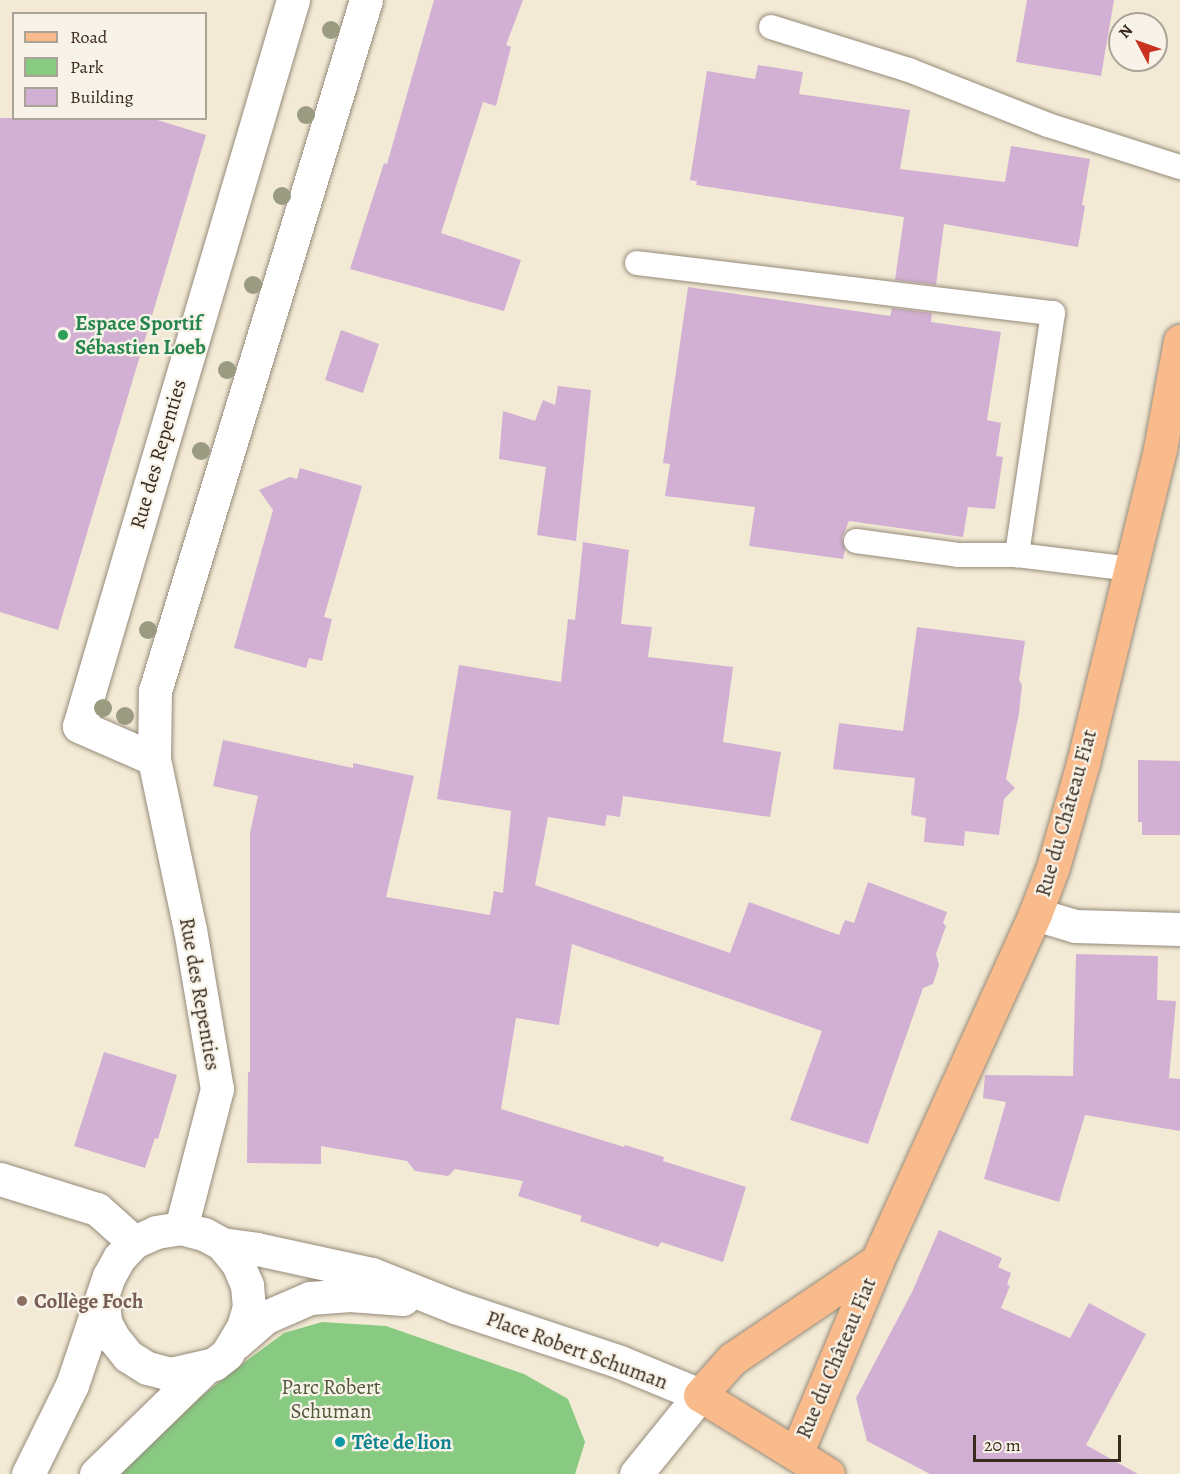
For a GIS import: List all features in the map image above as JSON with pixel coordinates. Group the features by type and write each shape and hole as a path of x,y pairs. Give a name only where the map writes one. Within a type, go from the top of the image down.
{"main road":[{"name":"Rue du Château Fiat","path":"796,1454 877,1261 1035,914 1053,867 1083,763 1131,569 1170,450 1180,341"},
{"name":"Rue du Château Fiat","path":"700,1395 732,1359 877,1261"},
{"path":"700,1395 828,1474"}],"street":[{"name":"Rue des Repenties","path":"154,759 79,726 293,0"},
{"name":"Rue des Repenties","path":"181,1228 217,1089 190,930 154,759 155,691 366,0"},
{"path":"1035,914 1075,926 1180,929"},
{"path":"0,1179 97,1209 134,1242"},
{"name":"Place Robert Schuman","path":"28,1474 72,1385 114,1265 134,1242 156,1232 181,1228 204,1234 222,1244 372,1274 455,1307 620,1362 700,1395"},
{"name":"Place Robert Schuman","path":"222,1244 238,1264 247,1285 249,1307 243,1326 232,1347"},
{"name":"Place Robert Schuman","path":"96,1474 206,1367 226,1354 267,1317 310,1298 366,1295 455,1307"},
{"name":"Place Robert Schuman","path":"103,1298 105,1322 114,1339 128,1356 147,1368 170,1374 206,1367"},
{"path":"636,1474 700,1395"}],"lane":[{"path":"771,27 909,70 1048,125 1180,167"},
{"path":"637,263 1053,313 1017,555"},
{"path":"856,541 958,555 1017,555 1131,569"}],"green space":[{"name":"Parc Robert Schuman","path":"322,1322 386,1326 524,1374 568,1399 585,1442 575,1474 119,1474 179,1414 238,1367 284,1333"}],"building":[{"path":"434,0 523,0 506,45 511,47 496,106 483,102 441,233 521,260 504,311 350,269 384,163 387,164"},
{"path":"1027,0 1114,0 1112,12 1108,12 1108,35 1101,76 1016,62"},
{"path":"758,65 803,72 799,94 910,110 900,169 1005,182 1011,146 1090,159 1078,247 944,224 936,285 895,280 904,217 696,185 697,181 690,180 707,71 755,79"},
{"name":"Espace Sportif Sébastien Loeb","path":"0,118 12,118 12,120 157,120 206,135 58,630 0,612"},
{"path":"688,287 890,316 892,308 932,313 931,322 1001,332 987,420 1001,423 996,456 1003,457 995,509 968,507 963,537 849,521 842,538 845,549 843,559 749,546 755,507 665,496 670,464 663,463"},
{"path":"341,330 379,344 363,393 325,380"},
{"path":"558,386 591,390 576,541 537,535 546,467 499,459 503,411 535,421 543,400 555,405"},
{"path":"300,468 362,486 324,617 332,619 322,661 309,658 306,668 234,648 273,510 259,490 290,477 297,479"},
{"path":"583,542 629,550 621,624 652,627 648,657 733,667 723,742 781,752 770,817 623,796 620,817 607,815 605,826 548,817 535,885 730,953 749,902 839,935 845,920 854,923 868,882 947,912 943,923 946,926 936,954 939,965 933,984 923,988 868,1144 790,1120 822,1031 572,944 559,1025 516,1018 501,1109 664,1157 663,1161 746,1187 723,1262 661,1242 658,1247 580,1221 582,1216 518,1196 523,1181 455,1169 448,1176 415,1171 407,1161 321,1146 321,1164 247,1163 248,1072 250,1072 250,833 258,796 213,786 223,740 353,768 353,763 414,776 386,897 490,915 494,891 503,893 511,811 437,799 459,665 561,682 568,619 575,620"},
{"path":"917,627 1025,641 1019,680 1022,685 1019,713 1006,779 1015,788 1004,799 999,835 965,831 964,846 924,842 926,818 911,815 915,778 833,769 839,723 903,731"},
{"path":"1138,760 1180,761 1180,835 1142,835 1142,822 1138,822"},
{"path":"1076,954 1158,956 1157,1000 1176,1001 1169,1078 1180,1079 1180,1131 1085,1115 1059,1202 984,1179 1006,1102 983,1098 985,1075 1073,1076"},
{"path":"104,1052 177,1075 158,1139 155,1138 145,1168 74,1146"},
{"path":"939,1230 1002,1258 998,1267 1011,1273 1007,1284 1010,1286 1001,1308 1070,1338 1089,1303 1146,1334 1086,1445 1138,1474 930,1474 867,1441 856,1398 912,1292"}],"place":[{"name":"Espace Sportif Sébastien Loeb","path":"63,335"},
{"name":"Collège Foch","path":"22,1301"},
{"name":"Tête de lion","path":"340,1442"}]}
